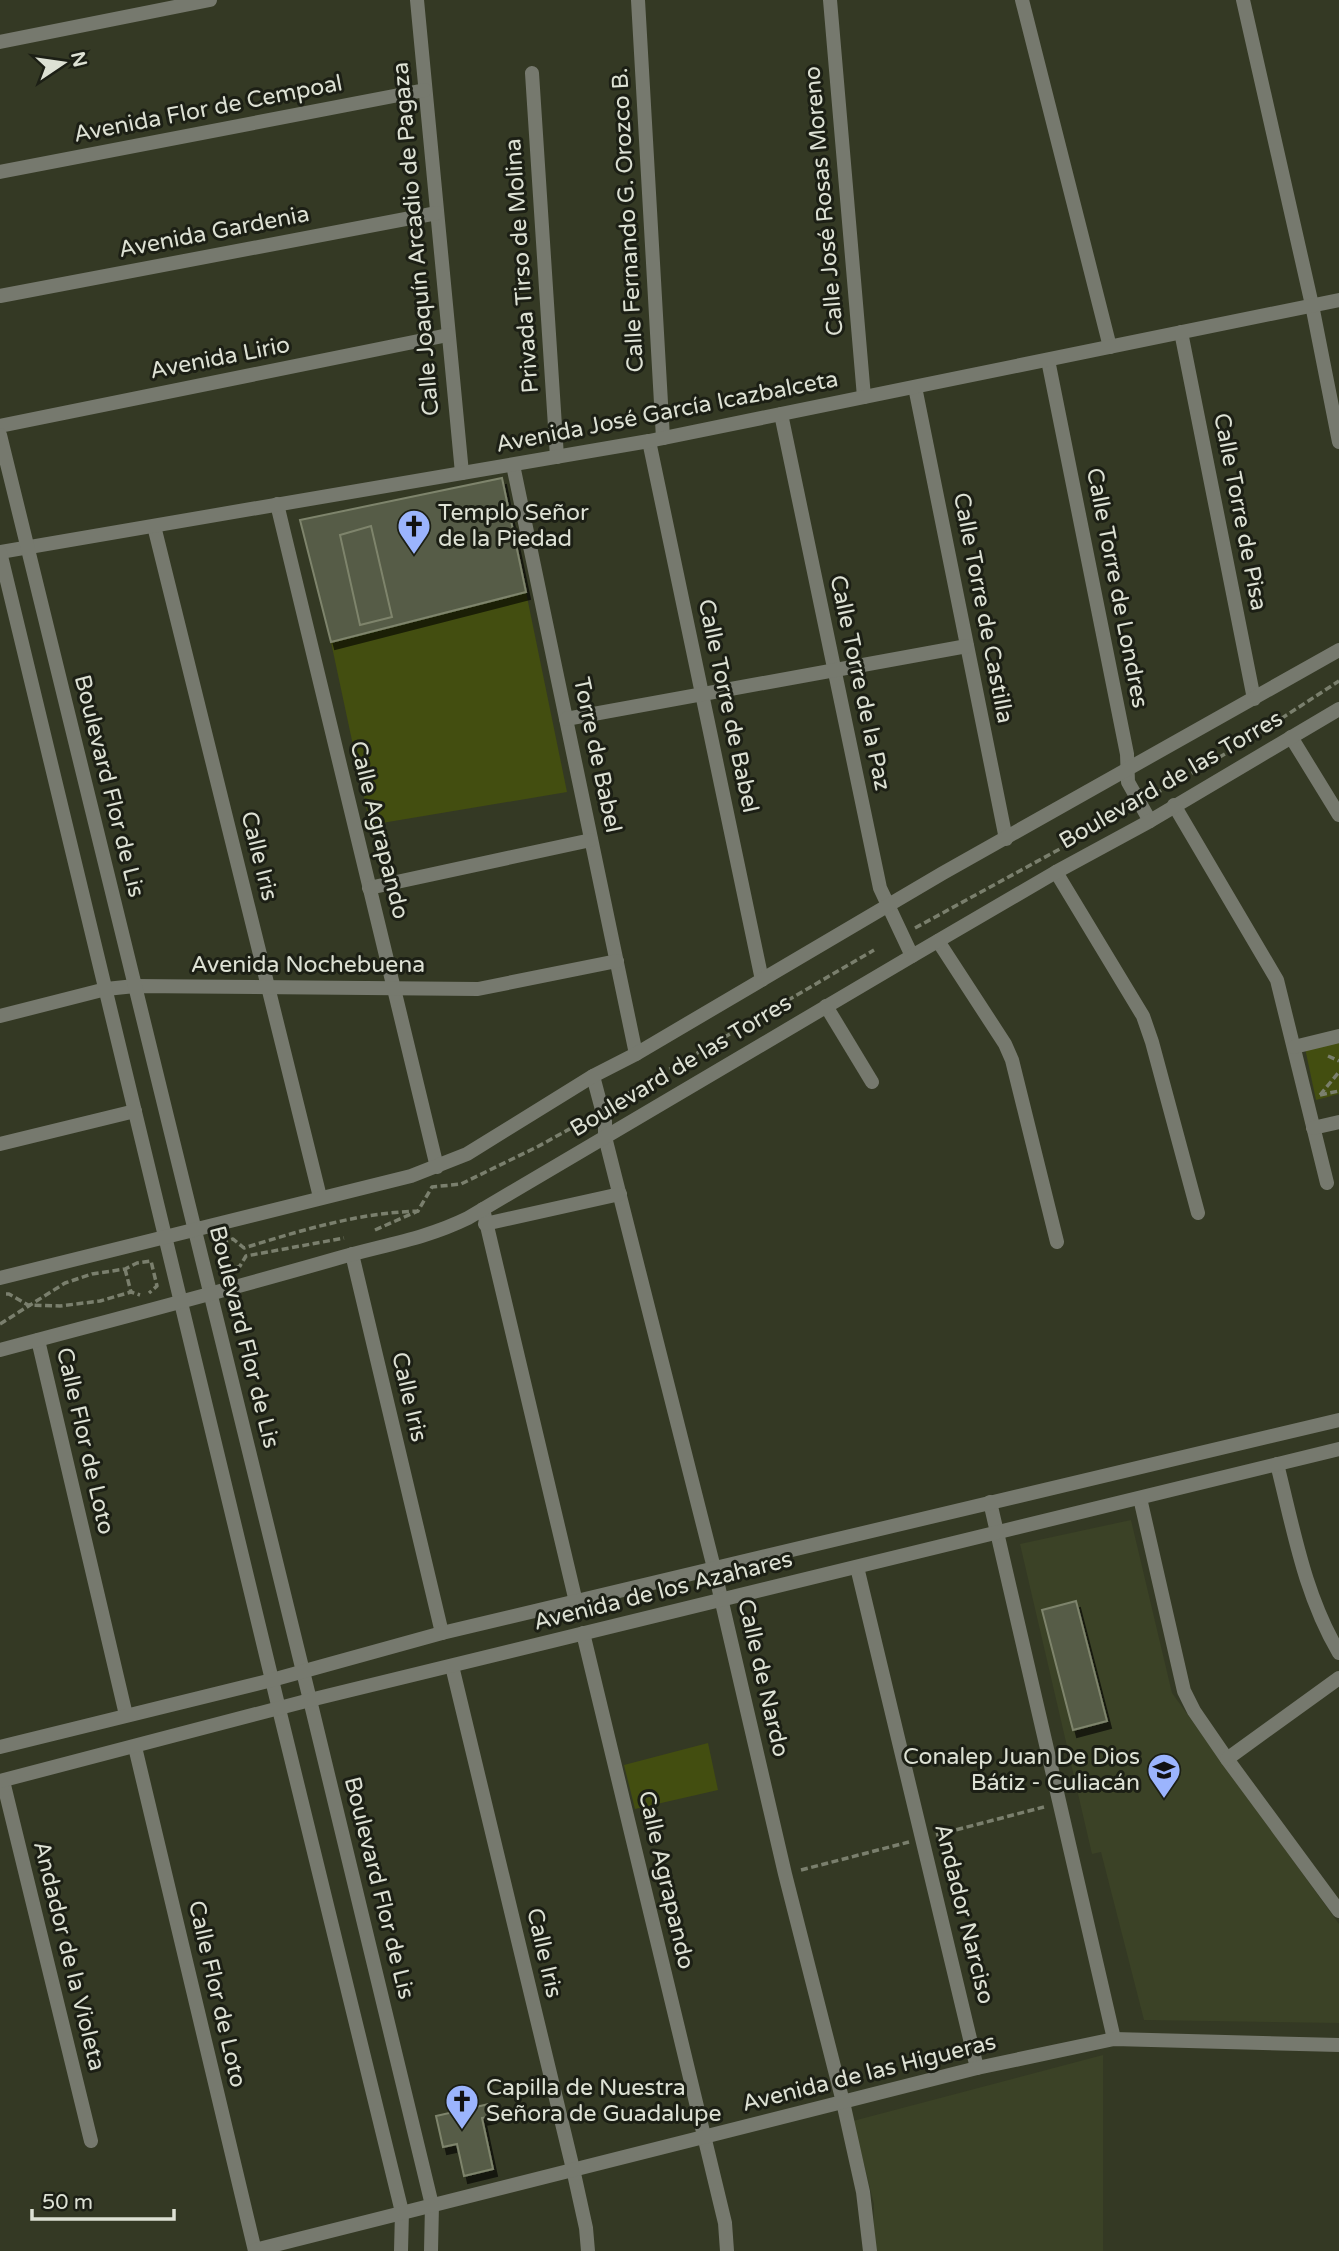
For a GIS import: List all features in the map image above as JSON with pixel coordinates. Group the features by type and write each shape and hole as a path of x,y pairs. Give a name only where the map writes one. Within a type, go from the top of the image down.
{"street":[{"path":"0,42 154,6 210,0"},
{"name":"Calle Joaquín Arcadio de Pagaza","path":"417,0 461,473"},
{"name":"Calle Fernando G. Orozco B.","path":"638,0 656,440"},
{"name":"Calle José Rosas Moreno","path":"830,0 864,397"},
{"path":"1022,0 1110,347"},
{"path":"1243,0 1312,305 1339,442"},
{"name":"Privada Tirso de Molina","path":"532,73 557,457"},
{"name":"Avenida Flor de Cempoal","path":"0,172 425,90"},
{"name":"Avenida Gardenia","path":"0,296 437,213"},
{"name":"Avenida José García Icazbalceta","path":"0,552 656,440 1339,300"},
{"name":"Calle Torre de Pisa","path":"1181,332 1254,699"},
{"name":"Avenida Lirio","path":"0,426 448,335"},
{"name":"Calle Torre de Londres","path":"1048,360 1127,754 1128,782 1150,821"},
{"name":"Calle Torre de Castilla","path":"915,387 1006,839"},
{"name":"Calle Torre de la Paz","path":"781,414 880,888 912,956"},
{"name":"Boulevard Flor de Lis","path":"0,435 432,2205 431,2251"},
{"name":"Calle Torre de Babel","path":"656,440 702,694 762,980"},
{"name":"Torre de Babel","path":"513,466 636,1054"},
{"name":"Calle Agrapando","path":"277,504 437,1167"},
{"name":"Calle Iris","path":"154,526 320,1197"},
{"path":"0,552 402,2212 401,2251"},
{"path":"566,719 967,646"},
{"name":"Boulevard de las Torres","path":"0,1278 411,1176 467,1154 593,1076 636,1054 943,873 1339,650"},
{"name":"Boulevard de las Torres","path":"0,1350 444,1230 1339,709"},
{"path":"1291,737 1339,815"},
{"path":"1174,805 1277,980 1327,1183"},
{"path":"369,888 592,840"},
{"path":"1056,872 1143,1016 1198,1213"},
{"path":"939,941 1005,1044 1012,1060 1058,1242"},
{"name":"Avenida Nochebuena","path":"0,1016 106,989 135,986 494,987 617,961"},
{"path":"826,1006 872,1082"},
{"path":"1294,1046 1339,1036"},
{"name":"Calle de Nardo","path":"593,1076 602,1109 605,1137 714,1568 785,1874 843,2102 863,2192 870,2251"},
{"path":"0,1144 135,1111"},
{"path":"1313,1128 1339,1122"},
{"path":"485,1224 620,1194"},
{"path":"484,1209 485,1224 576,1602"},
{"name":"Calle Iris","path":"352,1254 442,1633"},
{"name":"Calle Flor de Loto","path":"38,1340 126,1715"},
{"name":"Avenida de los Azahares","path":"0,1747 272,1681 442,1633 1339,1420"},
{"name":"Avenida de los Azahares","path":"2,1781 310,1700 1339,1449"},
{"path":"1277,1464 1308,1587 1323,1625 1339,1653"},
{"path":"1140,1498 1184,1691 1194,1711 1227,1759 1339,1911"},
{"path":"990,1502 1114,2039"},
{"name":"Andador Narciso","path":"857,1567 977,2068"},
{"name":"Calle Agrapando","path":"583,1633 725,2223 727,2251"},
{"name":"Calle Iris","path":"452,1666 573,2169 586,2228 588,2251"},
{"path":"1227,1759 1339,1678"},
{"name":"Calle Flor de Loto","path":"135,1747 255,2250"},
{"name":"Andador de la Violeta","path":"2,1781 91,2141"},
{"name":"Avenida de las Higueras","path":"255,2250 977,2068 1114,2039 1339,2045"}],"path":[{"path":"1155,794 1238,746 1339,681"},
{"path":"901,936 1129,809"},
{"path":"602,1109 874,950"},
{"path":"1320,1096 1339,1072"},
{"path":"1317,1084 1320,1096"},
{"path":"1320,1096 1339,1091"},
{"path":"366,1234 418,1210 432,1187 461,1184 584,1121"},
{"path":"352,1237 246,1256 240,1266 225,1272 217,1258 218,1244 233,1239 244,1248 324,1223 418,1210"},
{"path":"0,1295 9,1294 28,1305 60,1306 100,1301 131,1292 145,1297 157,1286 151,1261 136,1263 125,1269 92,1274 65,1283 28,1305 0,1324"},
{"path":"125,1269 131,1292"}],"shaded area":[{"name":"Conalep Juan De Dios Bátiz - Culiacán","path":"1131,1520 1172,1693 1339,1924 1339,2023 1144,2020 1101,1852 1092,1854 1020,1544"},
{"path":"1103,2055 1103,2251 873,2251 874,2204 853,2121"}],"green space":[{"path":"526,592 567,792 370,825 331,642"},
{"path":"1339,1040 1339,1094 1316,1100 1305,1048"},
{"path":"708,1743 718,1790 635,1809 624,1765"}],"building":[{"name":"Templo Señor de la Piedad","path":"502,478 526,592 331,642 300,520"},
{"path":"371,526 392,617 360,625 340,535"},
{"path":"1076,1601 1107,1721 1073,1730 1042,1610"},
{"name":"Capilla de Nuestra Señora de Guadalupe","path":"489,2104 492,2116 482,2118 493,2169 464,2176 457,2144 443,2147 436,2116"}],"place":[{"name":"Templo Señor de la Piedad","path":"414,556"},
{"name":"Conalep Juan De Dios Bátiz - Culiacán","path":"1164,1800"},
{"name":"Capilla de Nuestra Señora de Guadalupe","path":"462,2131"}]}
